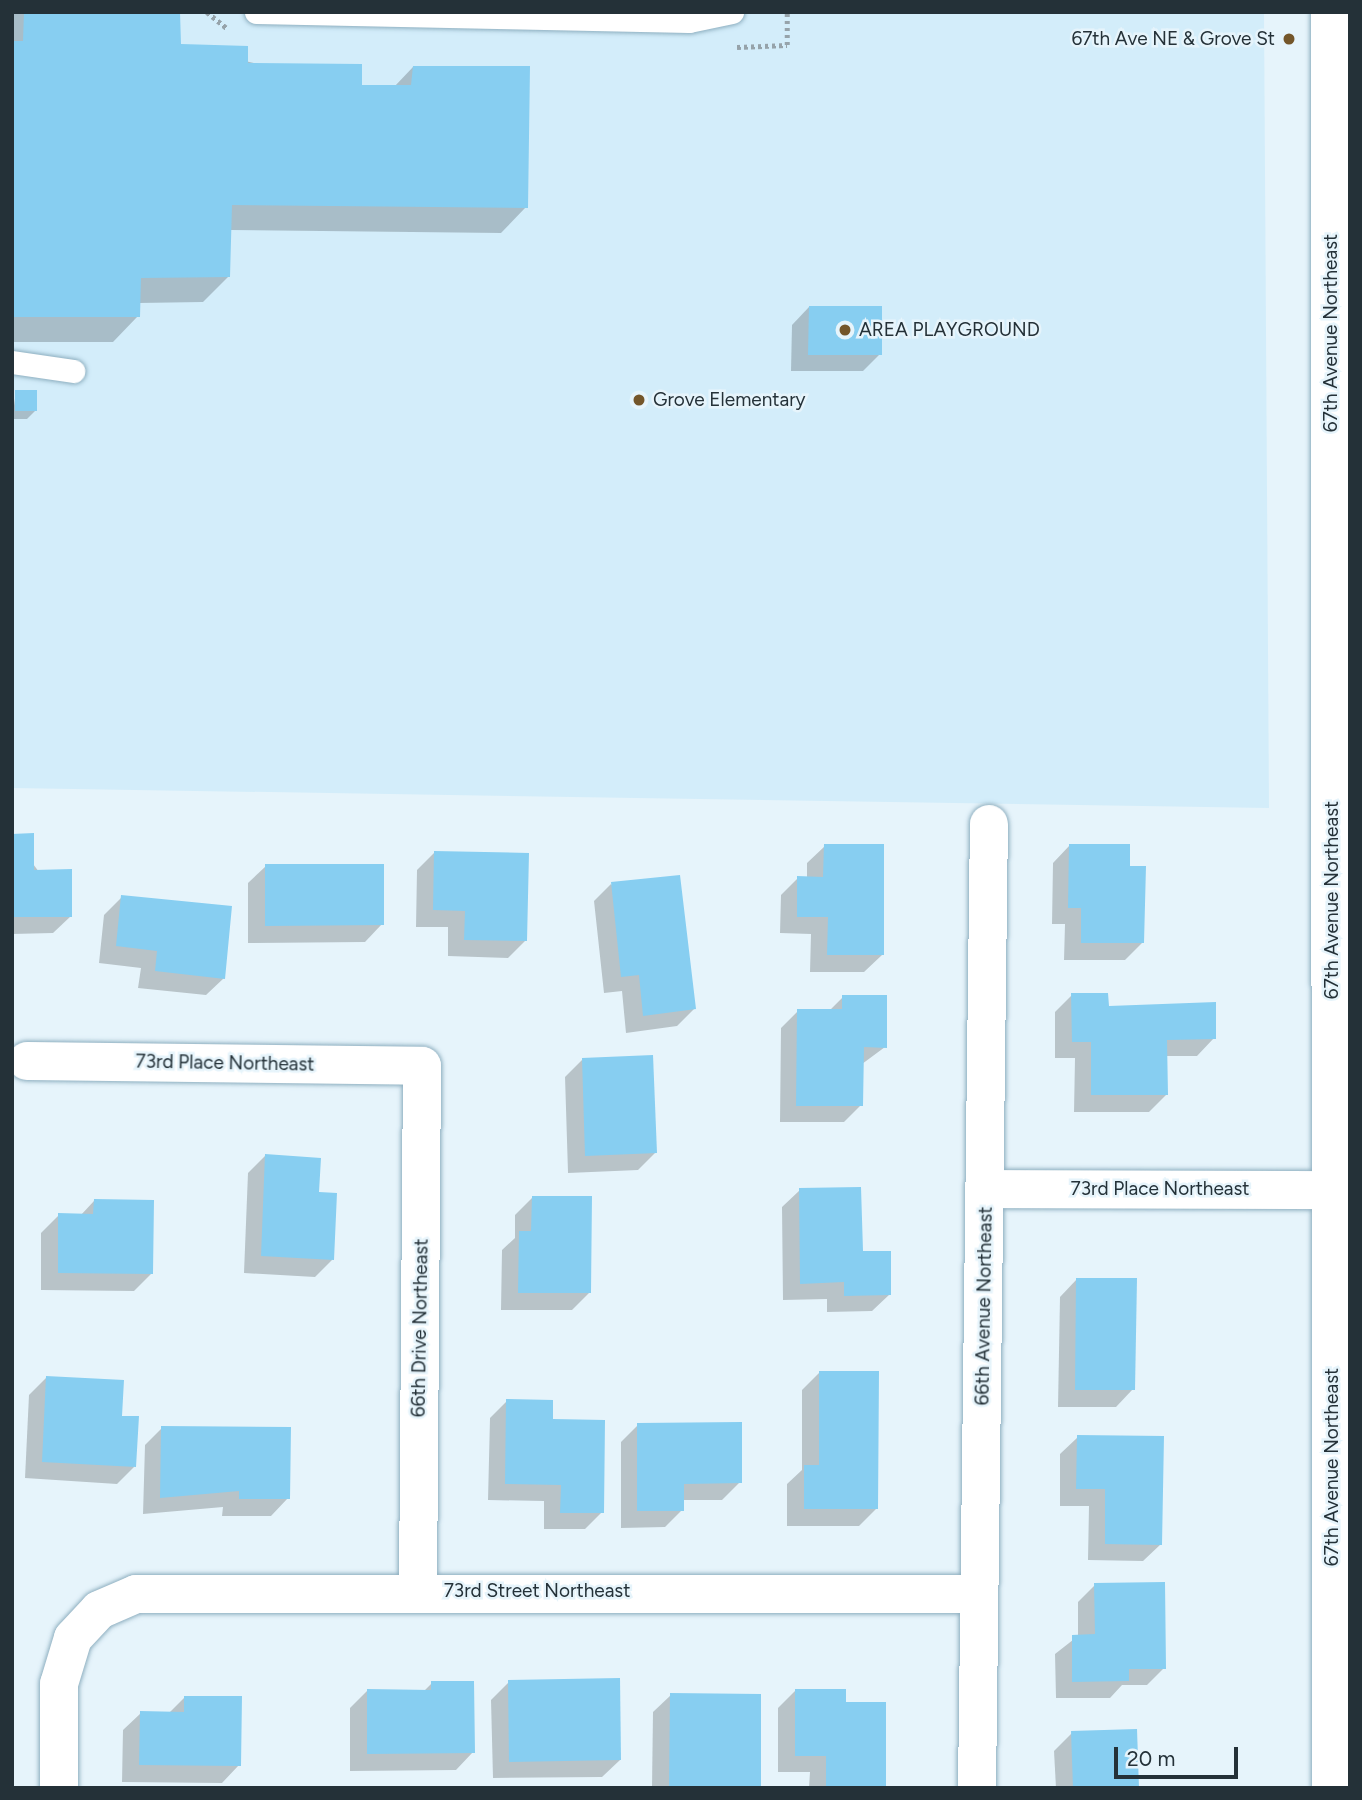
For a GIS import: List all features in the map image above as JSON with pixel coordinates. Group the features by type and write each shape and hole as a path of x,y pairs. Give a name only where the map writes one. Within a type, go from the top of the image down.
{"street":[{"name":"67th Avenue Northeast","path":"1330,12 1341,1189 1331,1788"},
{"name":"66th Avenue Northeast","path":"977,1788 989,824"},
{"name":"73rd Place Northeast","path":"27,1061 422,1066"},
{"name":"66th Drive Northeast","path":"418,1590 422,1066"},
{"name":"73rd Place Northeast","path":"986,1189 1341,1189"},
{"name":"73rd Street Northeast","path":"59,1788 60,1684 73,1638 99,1610 136,1594 418,1590 978,1594"}],"lane":[{"path":"256,12 675,21 732,12"},
{"path":"12,362 73,371"}],"shaded area":[{"name":"Grove Elementary","path":"12,12 1264,12 1269,808 12,788"}],"building":[{"path":"24,12 180,12 181,44 248,46 248,63 362,64 362,85 411,85 413,66 530,66 528,208 232,205 230,277 141,278 140,317 12,317 12,41 23,41"},
{"name":"AREA PLAYGROUND","path":"809,306 882,306 882,355 808,355"},
{"path":"15,390 37,390 37,411 15,411"},
{"path":"34,833 34,870 72,869 72,917 12,917 12,834"},
{"path":"824,844 884,844 884,955 827,955 828,917 797,917 797,876 823,877"},
{"path":"1069,844 1130,844 1130,866 1146,866 1144,943 1081,943 1081,908 1068,908"},
{"path":"434,851 529,853 527,941 464,940 465,911 433,910"},
{"path":"265,864 384,864 384,925 265,926"},
{"path":"680,875 696,1009 643,1016 639,975 621,977 611,882"},
{"path":"121,895 232,906 225,979 155,971 157,951 116,946"},
{"path":"1071,993 1108,993 1109,1006 1216,1002 1216,1039 1167,1040 1168,1095 1091,1095 1091,1042 1072,1042"},
{"path":"842,995 887,995 887,1048 864,1047 863,1106 796,1106 797,1009 842,1009"},
{"path":"653,1055 657,1153 585,1156 582,1058"},
{"path":"265,1154 321,1158 319,1192 337,1193 334,1260 261,1256"},
{"path":"861,1187 863,1251 891,1251 891,1295 844,1296 844,1282 800,1284 799,1188"},
{"path":"532,1196 592,1196 591,1293 518,1293 519,1231 531,1231"},
{"path":"94,1199 154,1200 153,1274 58,1273 58,1213 93,1214"},
{"path":"1076,1278 1137,1278 1135,1390 1075,1390"},
{"path":"819,1371 879,1371 878,1509 804,1509 804,1465 819,1465"},
{"path":"46,1376 124,1380 122,1416 139,1416 136,1467 42,1462"},
{"path":"506,1399 553,1400 553,1419 605,1420 604,1513 560,1513 561,1485 505,1484"},
{"path":"742,1422 742,1483 684,1484 684,1511 637,1511 637,1423"},
{"path":"161,1426 291,1427 290,1499 239,1499 239,1491 160,1498"},
{"path":"1077,1435 1164,1436 1162,1545 1105,1544 1105,1489 1076,1489"},
{"path":"1165,1582 1166,1669 1129,1669 1129,1681 1072,1682 1072,1635 1095,1634 1094,1583"},
{"path":"620,1678 621,1760 509,1762 508,1680"},
{"path":"431,1681 474,1681 475,1753 367,1754 367,1689 431,1690"},
{"path":"795,1689 846,1689 846,1702 886,1702 886,1788 826,1788 826,1756 795,1756"},
{"path":"670,1693 761,1694 761,1788 669,1788"},
{"path":"184,1696 242,1696 241,1766 139,1765 140,1711 184,1712"},
{"path":"1137,1729 1139,1788 1073,1788 1071,1731"}],"place":[{"name":"67th Ave NE & Grove St","path":"1289,39"},
{"name":"AREA PLAYGROUND","path":"845,330"},
{"name":"Grove Elementary","path":"639,400"}]}
